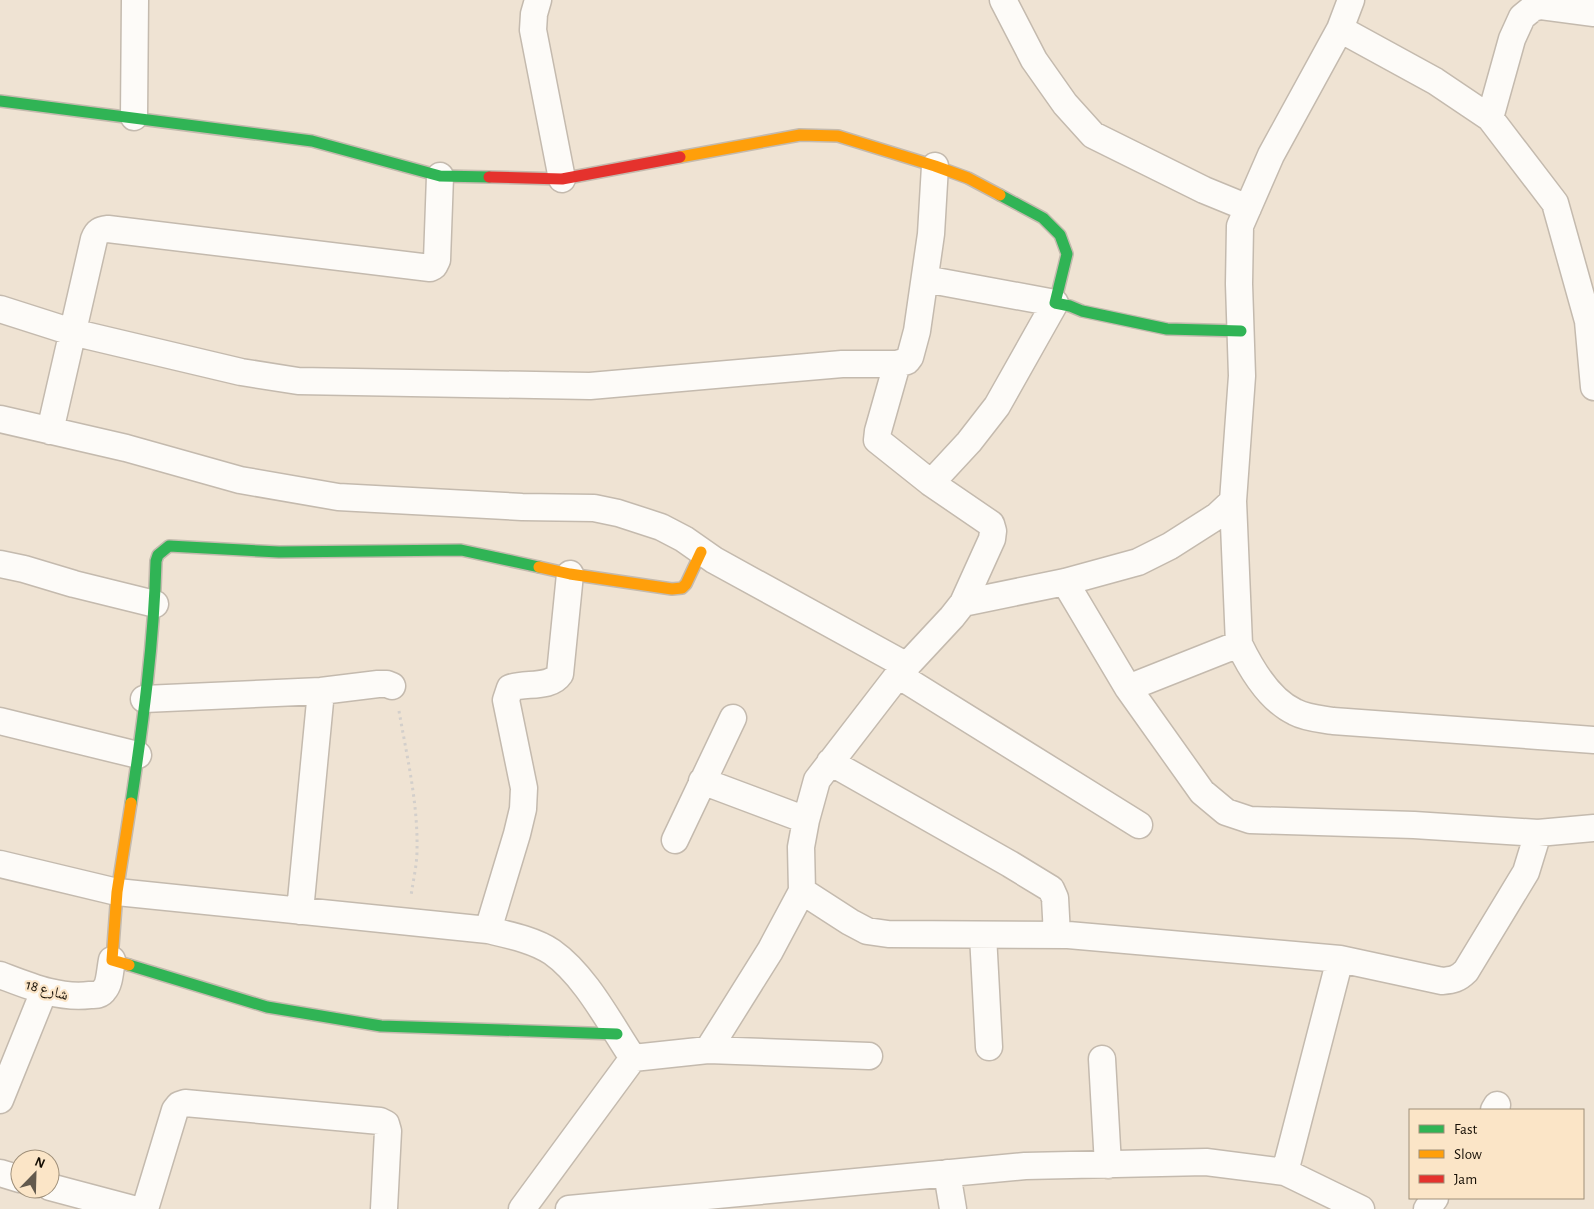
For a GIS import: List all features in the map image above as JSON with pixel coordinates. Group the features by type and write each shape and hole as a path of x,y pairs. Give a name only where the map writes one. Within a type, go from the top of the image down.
{"street":[{"path":"134,117 135,0"},
{"path":"538,0 534,14 533,30 562,179"},
{"path":"1003,0 1034,60 1065,104 1093,135 1204,190 1248,208"},
{"path":"1352,0 1340,29 1271,154 1240,226 1239,284 1242,376 1233,501 1239,644 1249,665 1275,698 1295,713 1333,721 1594,740"},
{"path":"1490,118 1512,39 1522,17 1533,8 1541,6 1594,13"},
{"path":"1340,29 1435,81 1490,118 1555,203 1588,321 1594,387"},
{"path":"0,101 312,141 440,176 562,179 800,135 838,136 968,178 1042,218 1060,235 1067,254 1055,303 997,406 970,442 932,483"},
{"path":"0,309 72,332 241,372 298,381 590,386 842,364 897,364 907,361 910,357 917,330 931,234 935,166"},
{"path":"50,431 94,239 100,230 108,229 430,268 434,266 437,260 440,176"},
{"path":"925,279 1055,303 1082,311 1167,329 1241,331"},
{"path":"708,1050 770,951 802,891 801,847 817,780 902,670 963,603 992,539 993,531 991,524 932,483 877,440 897,364"},
{"path":"0,419 126,448 240,480 338,497 602,510 661,526 684,539 701,552 902,670 1139,825"},
{"path":"963,603 1065,582 1138,562 1162,550 1217,516 1233,501"},
{"path":"617,1034 417,1027 363,1023 267,1006 112,960 117,892 138,755 155,604 156,562 158,555 169,546 279,552 461,550 570,574 672,589 682,588 686,584 701,552"},
{"path":"0,564 155,604"},
{"path":"488,930 517,834 524,788 506,700 507,694 510,688 516,686 552,682 560,674 570,574"},
{"path":"1065,582 1128,688 1202,792 1226,812 1250,820 1414,825 1538,833 1594,828"},
{"path":"1128,688 1239,644"},
{"path":"144,699 321,691 378,684 392,686"},
{"path":"300,911 321,691"},
{"path":"675,840 733,718"},
{"path":"0,721 138,755"},
{"path":"830,762 1051,889 1055,898 1057,935"},
{"path":"702,782 806,820"},
{"path":"802,891 850,922 868,930 911,935 1057,935 1340,959 1442,981 1458,979 1466,971 1526,872 1538,833"},
{"path":"0,864 117,892 408,921 488,930 518,937 551,952 576,973 633,1058"},
{"path":"982,935 989,1047"},
{"path":"1285,1172 1340,959"},
{"name":"شارع 18","path":"0,975 44,990 76,997 95,995 100,994 106,988 112,960"},
{"path":"0,1100 44,990"},
{"path":"522,1209 633,1058 708,1050 869,1056"},
{"path":"1102,1059 1108,1165"},
{"path":"144,1209 175,1110 179,1105 186,1103 380,1121 386,1124 388,1131 384,1209"},
{"path":"569,1209 1025,1166 1206,1162 1285,1172 1351,1207"},
{"path":"947,1173 953,1209"},
{"path":"60,1190 133,1209"}],"path":[{"path":"392,686 395,692 413,787 416,826 417,851 408,921"}],"traffic: fast":[{"path":"0,101 312,141 440,176 489,177"},
{"path":"1000,195 1043,218 1060,235 1067,254 1055,303 1082,311 1167,329 1241,331"},
{"path":"131,803 147,682 153,622 156,561 158,555 169,546 279,552 461,550 539,567"},
{"path":"129,965 267,1007 381,1026 617,1034"}],"traffic: slow":[{"path":"680,157 800,135 838,136 968,178 1000,195"},
{"path":"539,567 570,574 672,589 682,588 686,584 701,552"},
{"path":"129,965 112,960 117,892 131,803"}],"traffic: jam":[{"path":"489,177 562,179 680,157"}]}
